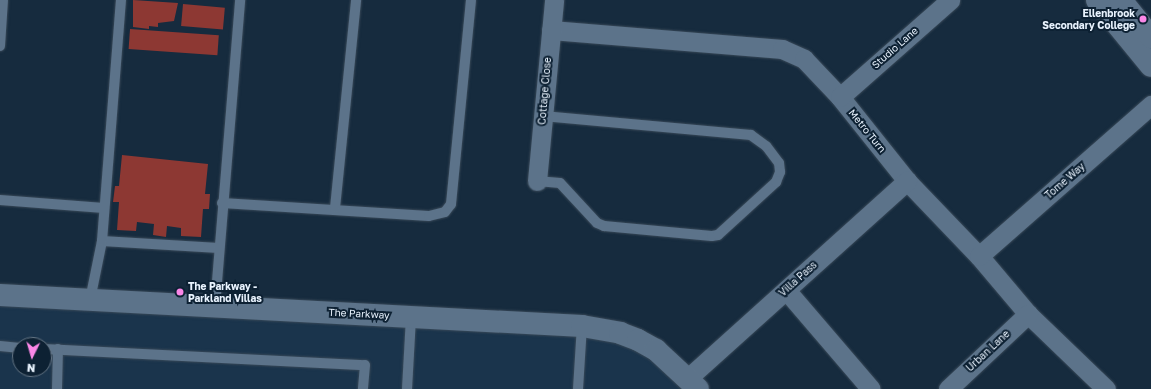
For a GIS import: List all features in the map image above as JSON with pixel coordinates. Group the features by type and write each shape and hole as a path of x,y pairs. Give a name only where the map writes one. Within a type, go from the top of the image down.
{"street":[{"name":"Cottage Close","path":"537,181 554,0"},
{"name":"Studio Lane","path":"840,96 950,0"},
{"path":"1097,0 1151,66"},
{"path":"1121,0 1151,37"},
{"name":"Metro Turn","path":"551,30 782,49 804,59 840,96 907,181 979,256 1028,314 1106,389"},
{"name":"Tome Way","path":"979,256 1151,105"},
{"name":"Villa Pass","path":"693,383 786,290 907,181"},
{"path":"786,290 871,389"},
{"name":"The Parkway","path":"0,295 582,326 620,333 638,340 656,350 693,383"},
{"name":"Urban Lane","path":"948,389 1028,314"}],"lane":[{"path":"0,46 3,0"},
{"path":"90,300 102,241 121,0"},
{"path":"215,306 222,203 240,0"},
{"path":"335,208 356,0"},
{"path":"222,203 335,208 429,216 445,212 451,204 471,0"},
{"path":"537,181 560,183 597,223 604,226 712,236 718,235 776,182 780,172 779,163 766,146 751,135 543,116"},
{"path":"0,200 104,208"},
{"path":"102,241 219,248"},
{"path":"406,389 411,317"},
{"path":"578,389 582,326"},
{"path":"0,346 12,347"},
{"path":"52,349 365,365 363,389"},
{"path":"57,389 58,349"}],"shaded area":[{"path":"0,295 620,333 698,389 0,389"}],"building":[{"path":"133,0 178,3 174,21 158,23 158,27 149,26 149,29 133,27"},
{"path":"183,4 225,8 223,30 181,26"},
{"path":"130,29 219,35 217,55 129,49"},
{"path":"122,155 208,164 205,194 210,194 209,209 203,209 201,237 181,236 181,228 167,226 166,237 153,235 154,224 137,222 136,231 117,230 119,202 113,202 115,186 119,186"}],"place":[{"name":"Ellenbrook Secondary College","path":"1143,19"},
{"name":"The Parkway - Parkland Villas","path":"180,292"}]}
